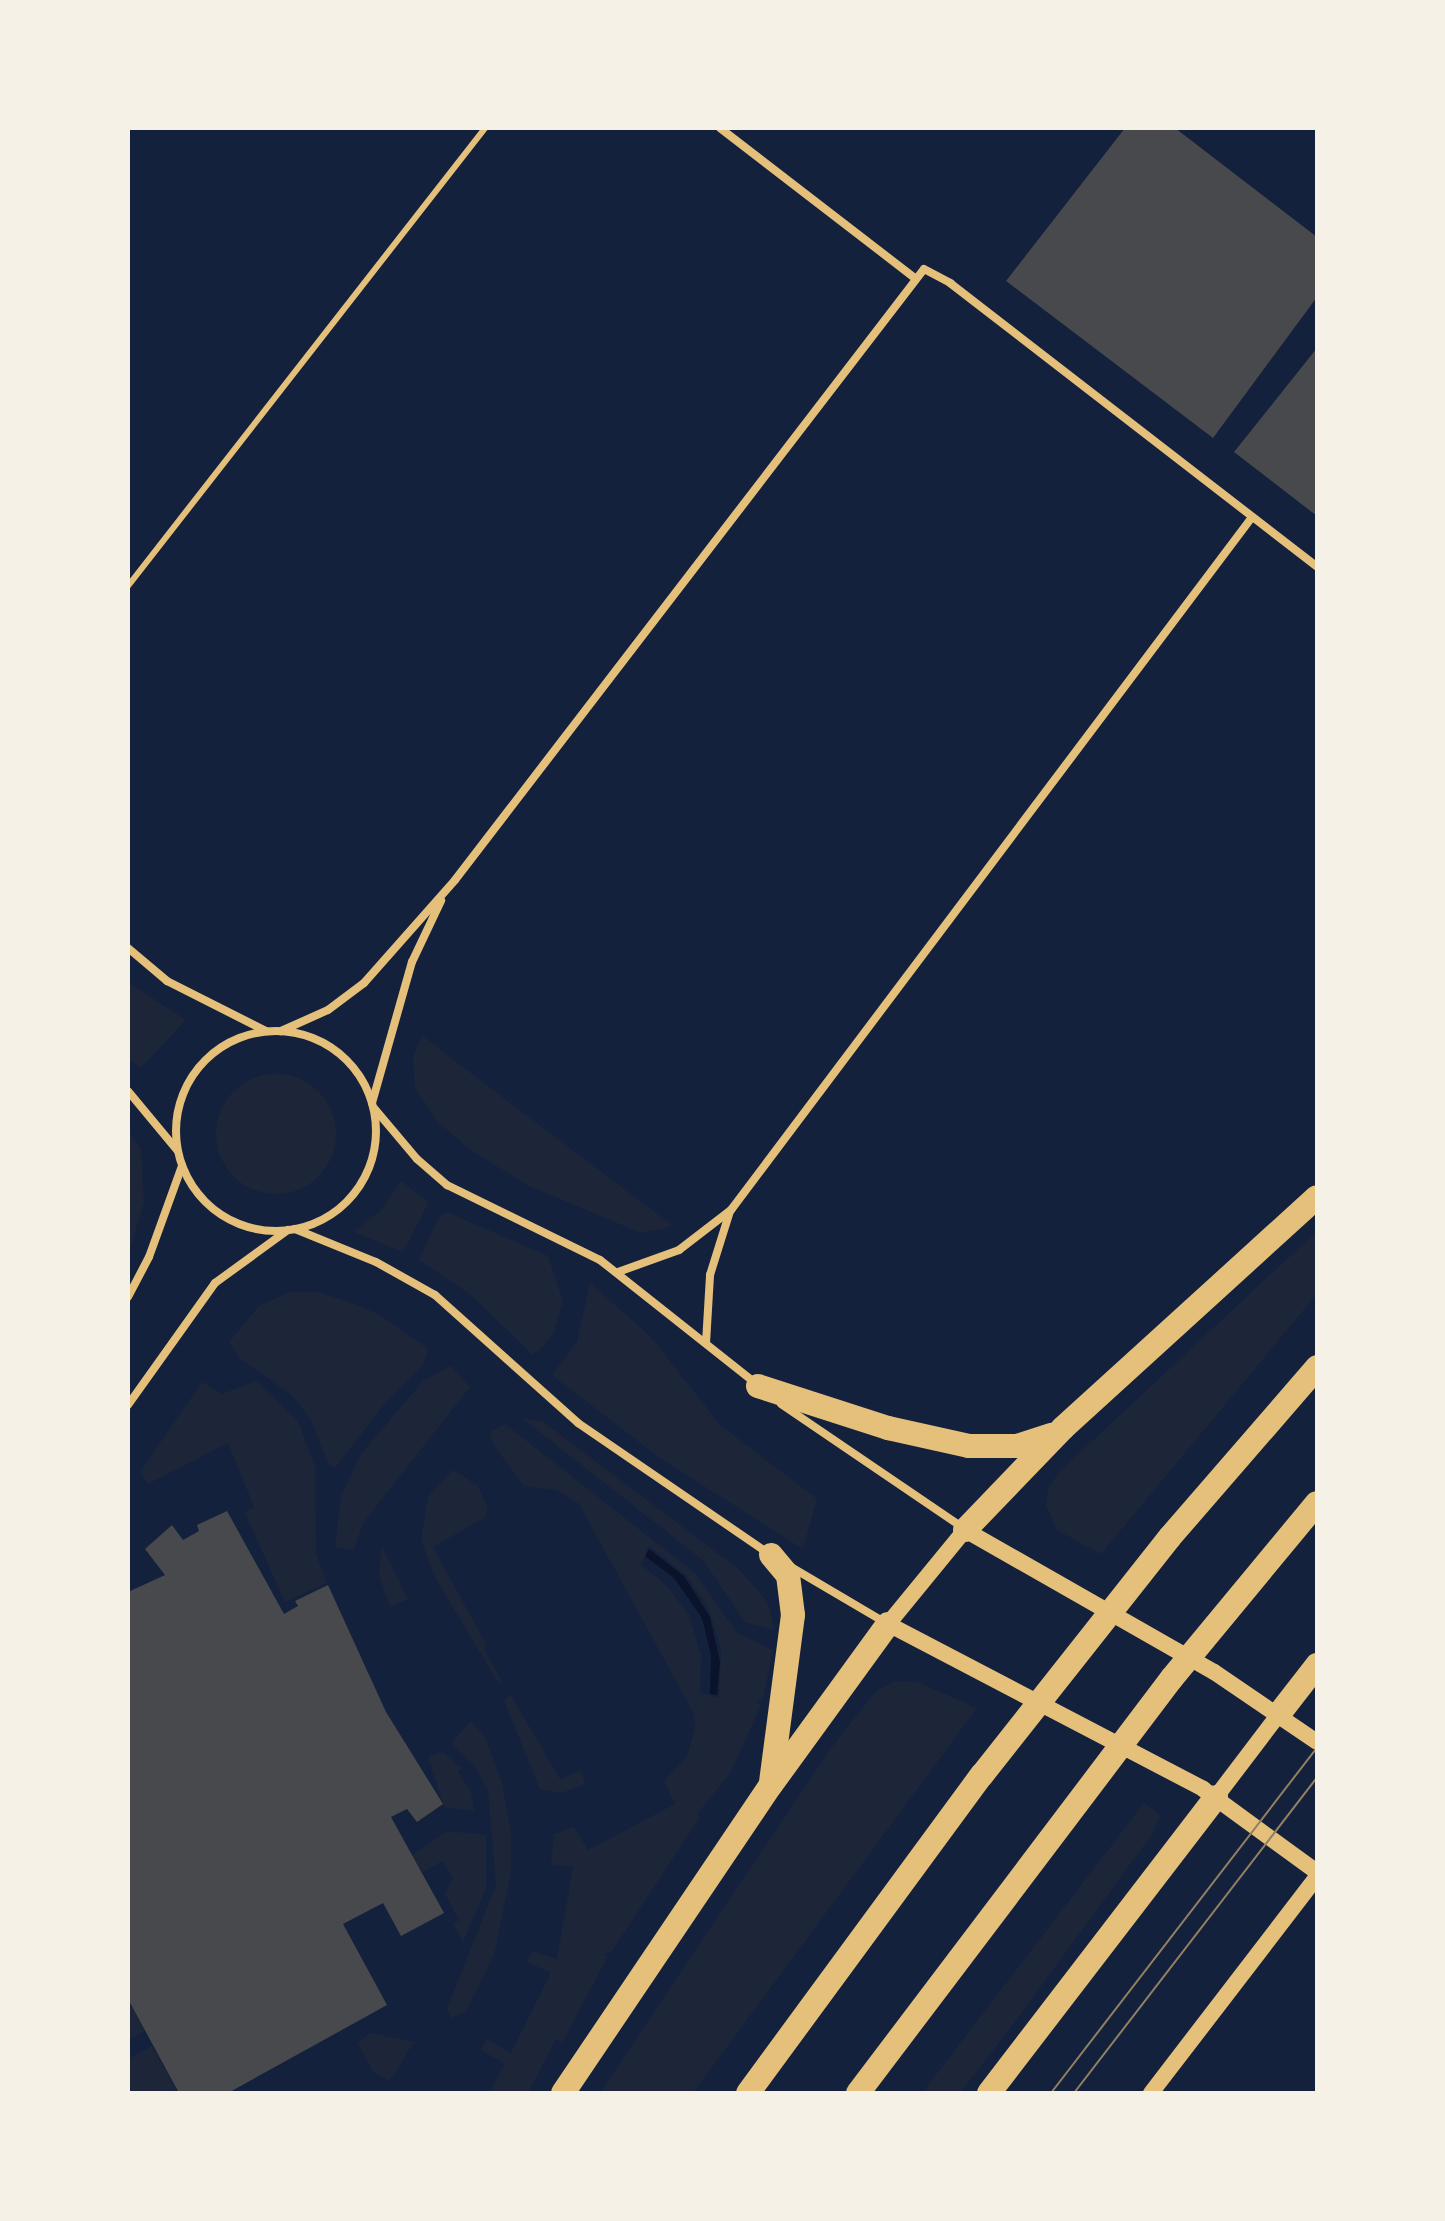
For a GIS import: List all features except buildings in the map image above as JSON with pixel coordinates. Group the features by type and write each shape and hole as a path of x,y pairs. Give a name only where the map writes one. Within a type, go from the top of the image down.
{"highway":[{"path":"965,1530 1063,1428 1317,1197"},
{"path":"748,2093 982,1775 1170,1537 1317,1367"},
{"path":"758,1386 900,1432 969,1446 1029,1443 1063,1428"},
{"path":"858,2093 1172,1678 1317,1503"},
{"path":"771,1555 788,1575 793,1615 771,1785"},
{"path":"563,2093 771,1785 888,1624"},
{"path":"1279,1714 1317,1665"},
{"path":"989,2093 1216,1797"}],"main road":[{"path":"1151,2093 1317,1875 1216,1797 888,1624 965,1530 1238,1687 1317,1742"},
{"path":"1216,1797 1279,1714"}],"street":[{"path":"720,128 916,279"},
{"path":"281,1031 328,1010 364,983 455,880 924,269 950,283 1317,567"},
{"path":"618,1272 679,1250 731,1210 1252,517"},
{"path":"128,1405 215,1283 292,1230 332,1214 360,1185 375,1148 373,1105 412,962 455,880"},
{"path":"128,948 167,981 266,1031"},
{"path":"888,1624 771,1555 578,1423 435,1295 376,1262 292,1230 256,1229 224,1217 199,1195 182,1166 178,1151 179,1106 200,1066 223,1046 266,1031 311,1037 338,1052 359,1075 373,1105 417,1159 447,1185 563,1238 618,1272 758,1386 965,1530"},
{"path":"128,1091 178,1151"},
{"path":"128,1297 149,1257 182,1166"},
{"path":"706,1343 710,1275 731,1210"}],"lane":[{"path":"128,586 485,128"}],"shaded area":[{"path":"128,982 186,1020 141,1068 128,1059"},
{"path":"422,1035 673,1226 641,1233 527,1185 468,1148 438,1122 415,1088 413,1058"},
{"path":"276,1074 299,1079 318,1092 331,1111 336,1134 331,1157 318,1176 299,1189 276,1194 253,1189 234,1176 221,1157 216,1134 221,1111 234,1092 253,1079"},
{"path":"128,1130 141,1149 144,1203 128,1255"},
{"path":"401,1181 429,1202 403,1252 354,1232 383,1208"},
{"path":"447,1212 548,1256 563,1301 553,1334 541,1349 532,1354 471,1295 419,1260 439,1217"},
{"path":"1317,1231 1317,1294 1101,1554 1057,1530 1046,1505 1048,1488 1059,1472"},
{"path":"590,1283 651,1337 720,1425 817,1499 803,1549 660,1458 552,1375 577,1342"},
{"path":"290,1292 318,1292 352,1303 380,1315 428,1349 424,1364 385,1403 335,1468 328,1464 312,1422 293,1396 238,1357 229,1342 259,1306"},
{"path":"451,1366 470,1387 363,1523 354,1550 335,1547 341,1496 361,1454 423,1381"},
{"path":"256,1381 298,1421 315,1467 316,1554 327,1583 285,1602 245,1513 254,1507 228,1443 148,1484 140,1472 202,1382 222,1394"},
{"path":"523,1419 542,1421 742,1572 768,1603 774,1630 745,1622 704,1561"},
{"path":"505,1424 696,1574 737,1633 773,1650 763,1698 757,1703 761,1705 731,1772 697,1814 700,1817 612,1951 604,1954 607,1958 562,2043 556,2039 528,2093 489,2093 505,2064 481,2050 487,2039 511,2053 551,1973 527,1962 532,1951 557,1959 573,1867 551,1865 554,1834 574,1827 588,1850 675,1804 664,1781 687,1757 695,1727 693,1712 579,1504 557,1490 524,1486 492,1443 490,1432","holes":["649,1546 687,1576 709,1609 721,1649 719,1698 700,1692 701,1656 689,1615 667,1586 641,1565"]},
{"path":"453,1470 478,1486 488,1509 484,1518 433,1547 487,1646 484,1648 502,1682 499,1684 436,1579 421,1540 428,1497"},
{"path":"382,1546 408,1599 390,1607 379,1574"},
{"path":"649,1549 684,1576 710,1617 720,1662 717,1695 710,1694 711,1655 702,1618 674,1578 645,1556"},
{"path":"895,1681 917,1682 977,1708 693,2093 600,2093 828,1752 875,1692"},
{"path":"511,1695 560,1779 581,1770 585,1784 561,1793 540,1789 504,1701"},
{"path":"471,1721 485,1737 502,1783 511,1833 511,1872 494,1955 466,2011 451,2018 447,2009 496,1885 488,1790 473,1764 451,1743"},
{"path":"443,1752 461,1768 458,1772 471,1792 474,1811 444,1807 428,1756"},
{"path":"1144,1803 1160,1815 1153,1833 1014,2023 960,2093 922,2093"},
{"path":"447,1831 486,1835 486,1888 463,1942 453,1924 459,1920 445,1894 453,1878 442,1861 422,1873 412,1855"},
{"path":"128,1999 145,2031 128,2040"},
{"path":"370,2033 414,2042 390,2081 373,2072 358,2043"},
{"path":"152,2046 178,2093 128,2093 128,2059"}],"tram line":[{"path":"1051,2093 1317,1748"},
{"path":"1074,2093 1317,1778"}]}
